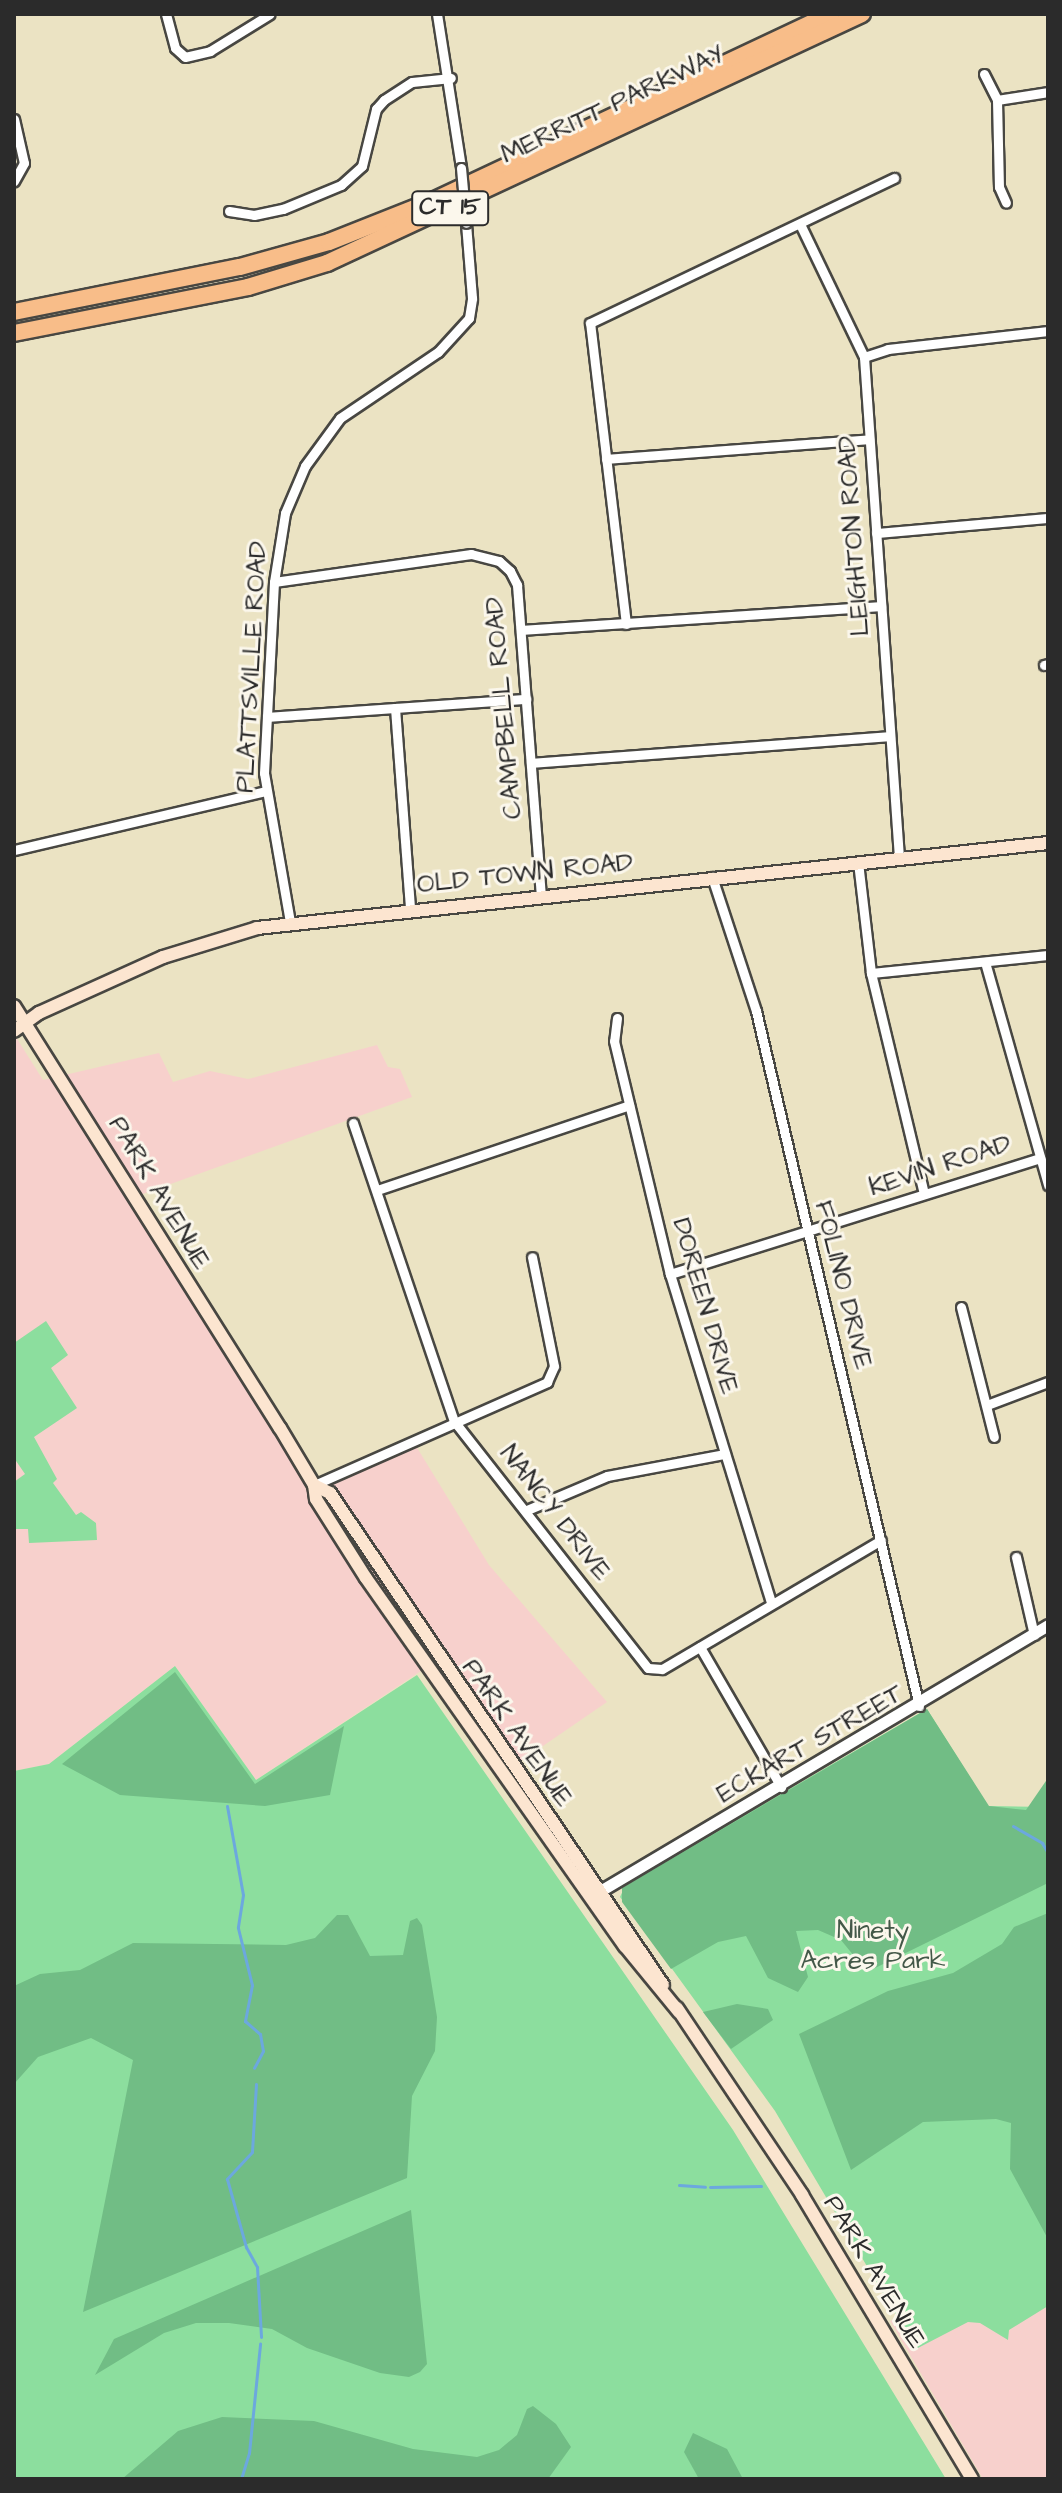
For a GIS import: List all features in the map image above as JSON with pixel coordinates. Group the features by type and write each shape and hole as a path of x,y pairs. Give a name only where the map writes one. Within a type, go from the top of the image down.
{"highway":[{"name":"MERRITT PARKWAY","path":"14,312 240,267 329,242 435,200 831,14"},
{"name":"MERRITT PARKWAY","path":"14,333 248,287 327,263 862,14"},
{"path":"14,342 59,324"}],"main road":[{"name":"OLD TOWN ROAD","path":"20,1027 191,946 290,922 1048,843"},
{"name":"PARK AVENUE","path":"14,1006 20,1027 314,1485 316,1499 434,1677 596,1894"},
{"name":"PARK AVENUE","path":"314,1485 330,1493 596,1894 802,2195 972,2479"},
{"path":"434,1677 443,1665"}],"street":[{"path":"166,14 175,48 185,57 210,51 270,14"},
{"name":"PLATTSVILLE ROAD","path":"290,922 265,791 274,582 285,513 316,447 361,402 455,338 469,318 461,168 451,78 437,14"},
{"path":"984,74 997,100 999,187 1006,203"},
{"path":"229,211 254,215 283,209 341,185 362,166 372,123 384,100 412,82 451,78"},
{"path":"997,100 1048,92"},
{"path":"14,119 24,163 14,181"},
{"path":"626,624 590,323 894,178"},
{"name":"LEIGHTON ROAD","path":"800,224 864,357 899,858"},
{"path":"864,357 888,349 1048,331"},
{"path":"606,459 869,439"},
{"path":"876,533 1048,518"},
{"name":"CAMPBELL ROAD","path":"274,582 481,554 499,561 514,578 521,630 541,894"},
{"path":"521,630 881,606"},
{"path":"267,717 526,699"},
{"path":"395,708 410,909"},
{"path":"531,763 890,736"},
{"path":"14,850 265,791"},
{"path":"858,862 871,973 924,1194"},
{"name":"FOLINO DRIVE","path":"712,877 756,1011 919,1706"},
{"path":"871,973 1048,955"},
{"path":"985,962 1048,1185"},
{"name":"DOREEN DRIVE","path":"617,1018 614,1041 670,1274 771,1603"},
{"path":"377,1190 629,1105"},
{"name":"NANCY DRIVE","path":"353,1123 454,1421 527,1510 648,1668 662,1669 881,1540"},
{"name":"KEVIN ROAD","path":"670,1274 1040,1158"},
{"path":"314,1485 542,1385 555,1372 532,1257"},
{"path":"961,1307 994,1437"},
{"path":"987,1405 1048,1382"},
{"path":"527,1510 607,1476 725,1454"},
{"path":"1016,1557 1034,1635"},
{"name":"ECKART STREET","path":"596,1894 919,1706 1048,1625"},
{"path":"700,1647 781,1787"}],"shaded area":[{"path":"14,1034 43,1080 159,1053 173,1082 210,1071 248,1079 377,1045 388,1067 400,1069 412,1097 140,1195 319,1489 416,1446 489,1565 607,1702 508,1770 433,1663 256,1780 175,1666 49,1764 14,1771"},
{"path":"1048,2251 1048,2479 983,2479 890,2321"}],"green space":[{"path":"46,1321 68,1355 51,1368 77,1408 34,1437 57,1479 53,1483 76,1515 81,1512 96,1523 97,1540 29,1543 28,1529 14,1529 14,1482 25,1474 14,1458 14,1343"},
{"path":"175,1666 256,1780 417,1675 733,2130 946,2479 14,2479 14,1771 49,1764"},
{"path":"175,1672 255,1784 344,1726 330,1795 265,1806 120,1795 62,1764"},
{"name":"Ninety Acres Park","path":"927,1709 988,1806 1048,1807 1048,2306 1009,2330 1008,2340 980,2323 968,2322 916,2349 775,2111 620,1897 626,1884"},
{"path":"927,1709 989,1806 1026,1810 1048,1778 1048,1883 867,1972 841,1940 818,1930 796,1931 808,1977 798,1992 768,1978 746,1936 718,1942 671,1969 622,1902 622,1888"},
{"path":"1048,1913 1048,2239 1010,2169 1011,2123 996,2119 923,2122 851,2170 799,2034 888,1991 953,1973 1002,1944 1014,1927"},
{"path":"337,1915 348,1915 370,1956 403,1955 410,1921 417,1918 422,1925 437,2017 435,2051 412,2096 407,2178 83,2312 133,2060 91,2038 38,2057 14,2084 14,1986 40,1974 80,1970 133,1943 286,1945 315,1938"},
{"path":"737,2004 768,2009 773,2020 731,2049 703,2012"},
{"path":"411,2210 427,2364 420,2372 409,2377 380,2373 307,2348 272,2329 229,2323 196,2323 164,2333 95,2375 114,2339"},
{"path":"533,2406 556,2424 571,2447 548,2479 122,2479 178,2431 222,2417 314,2421 413,2449 477,2457 499,2450 517,2435 527,2409"},
{"path":"693,2433 727,2449 743,2479 699,2479 684,2452"}],"waterway":[{"path":"227,1806 243,1895 238,1928 252,1985 245,2021 260,2034 263,2051 254,2068"},
{"path":"1013,1826 1042,1843 1048,1853"},
{"path":"256,2084 252,2152 227,2179 246,2247 257,2267 261,2337"},
{"path":"679,2185 705,2187"},
{"path":"710,2187 761,2186"},
{"path":"241,2479 249,2453 260,2344"}]}
